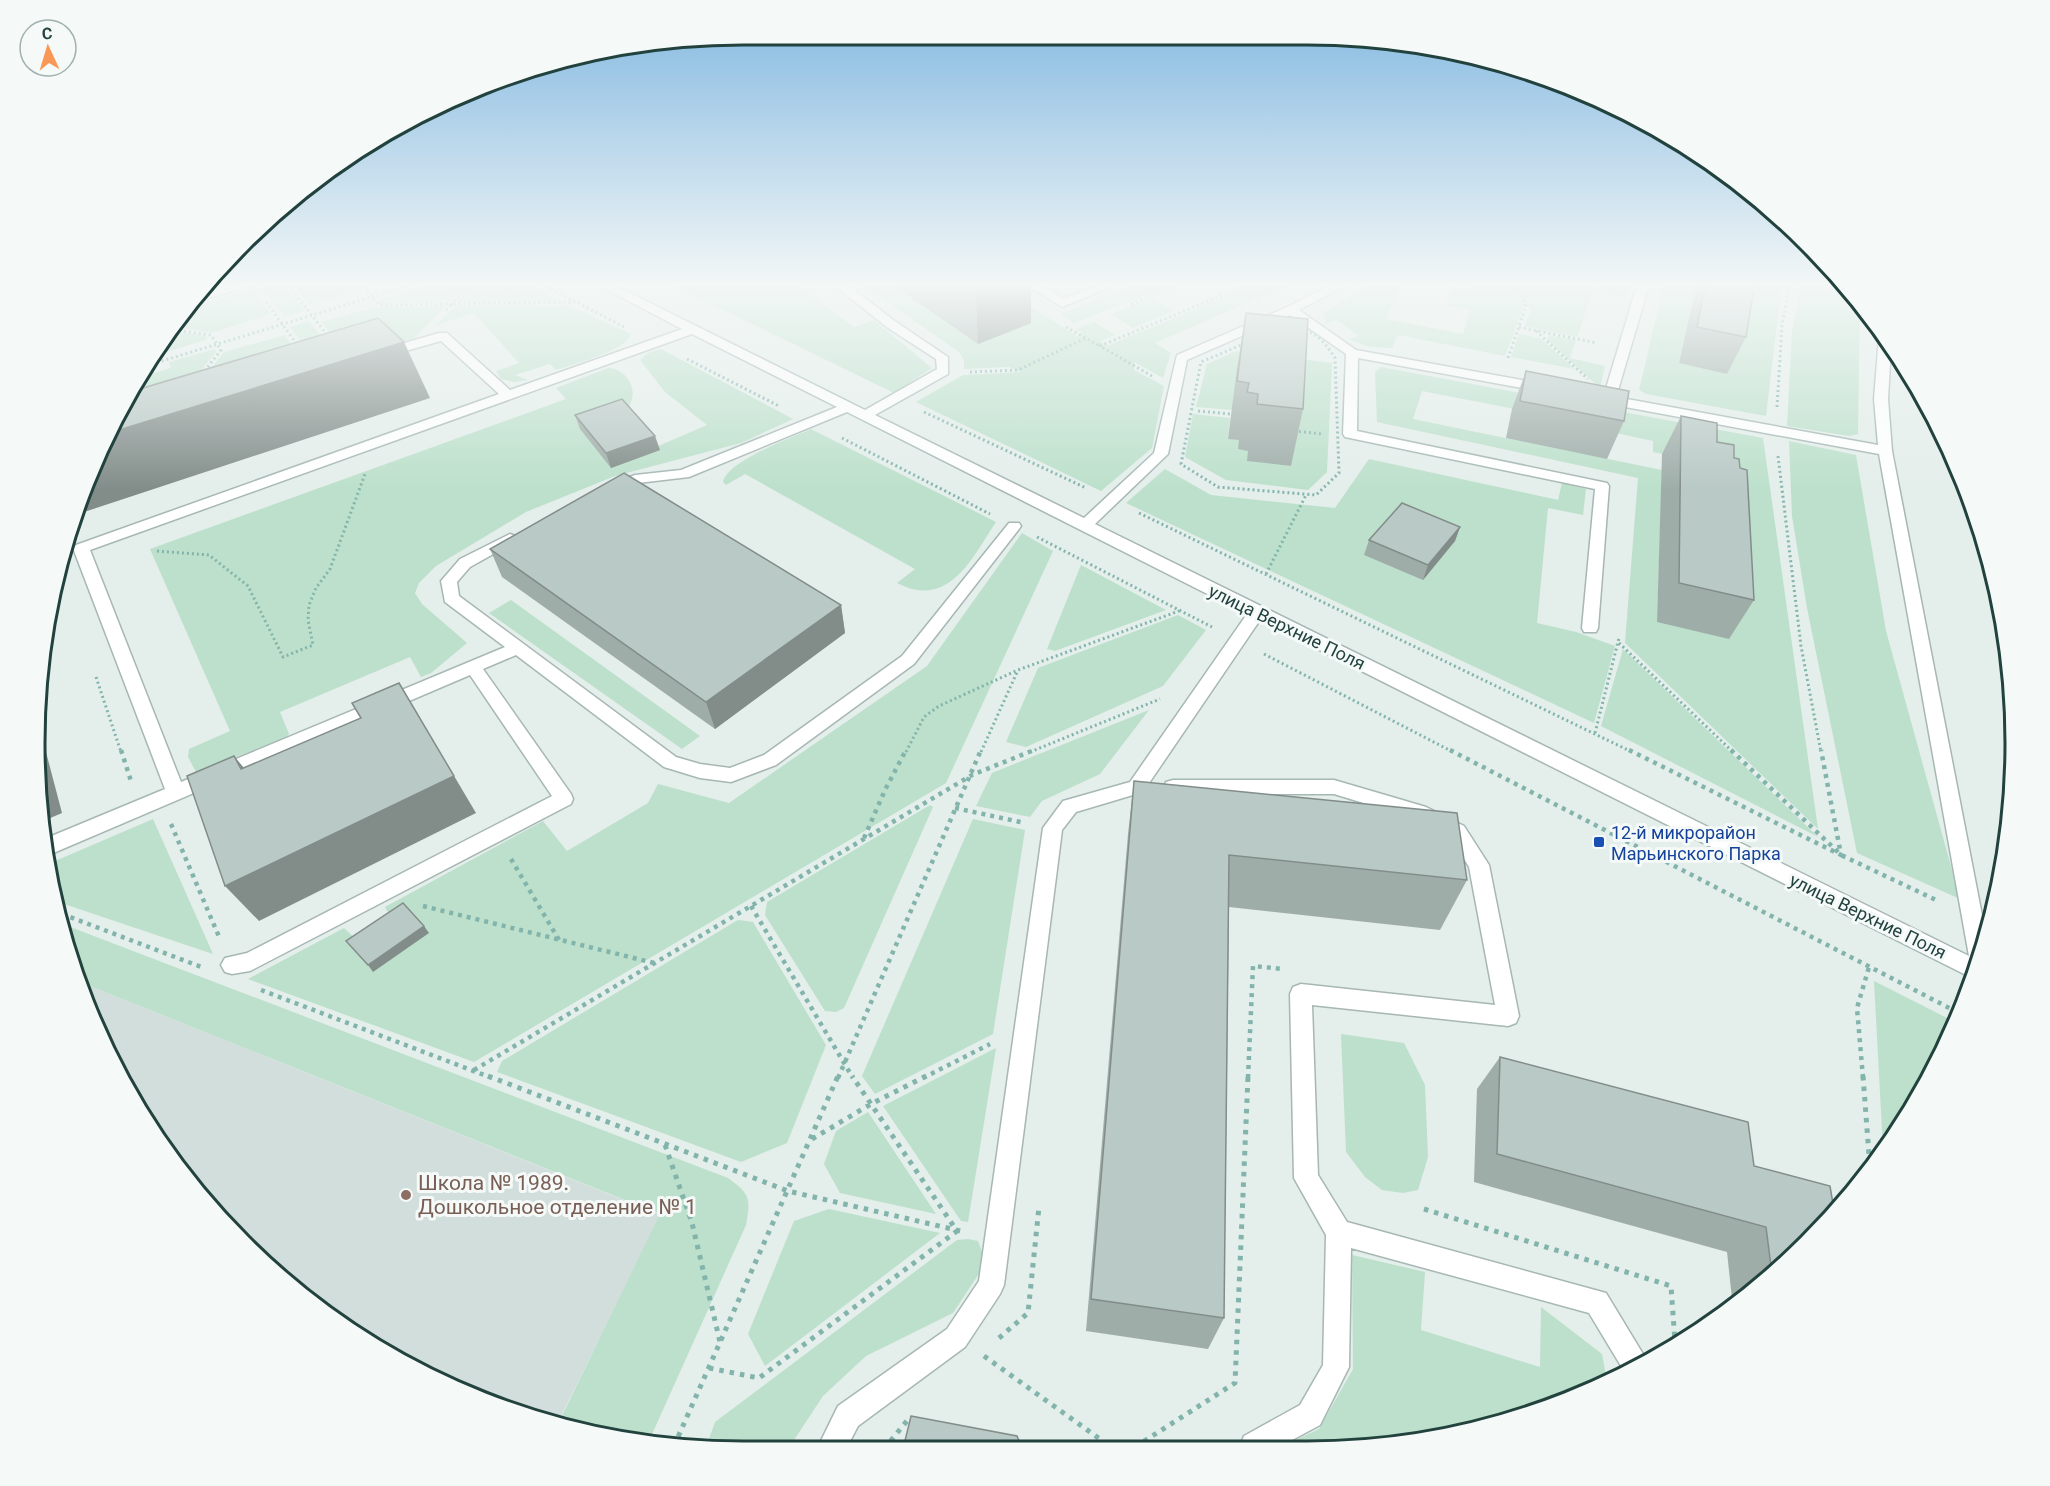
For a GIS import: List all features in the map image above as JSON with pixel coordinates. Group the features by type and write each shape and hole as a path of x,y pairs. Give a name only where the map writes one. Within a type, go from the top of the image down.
{"street":[{"path":"349,364 391,351"},
{"path":"460,351 508,395"},
{"path":"168,796 81,548 629,351"},
{"name":"улица Верхние Поля","path":"735,351 1968,966"},
{"path":"865,415 943,371 942,357 933,351"},
{"path":"1084,526 1161,454 1181,358 1196,351"},
{"path":"1609,400 1623,351"},
{"path":"1884,351 1881,399 1886,450 1976,939"},
{"path":"1555,390 1352,353 1350,434 1602,486 1590,628"},
{"path":"1587,396 1886,450"},
{"path":"594,495 635,479 684,474 848,406"},
{"path":"524,532 465,563 449,581 451,598 670,762 700,771 731,775 770,760 908,660 1014,526"},
{"path":"1136,787 1257,612"},
{"path":"53,844 517,648"},
{"path":"225,969 250,962 564,799 473,667"},
{"path":"835,1441 848,1416 956,1338 991,1285 1053,828 1070,806 1136,787 1334,787 1419,812 1457,831 1479,865 1508,1016 1301,994 1306,1178 1339,1232 1336,1367 1310,1415 1263,1441"},
{"path":"1339,1232 1598,1302 1632,1360"}],"path":[{"path":"159,362 194,351"},
{"path":"199,378 220,351"},
{"path":"340,351 349,364"},
{"path":"673,351 1952,1010"},
{"path":"962,372 1018,370 1058,351"},
{"path":"1224,351 1201,362 1181,464 1218,487 1316,495 1339,473 1335,358 1331,351"},
{"path":"1501,380 1511,351"},
{"path":"1557,351 1609,400"},
{"path":"1780,351 1775,430 1801,646 1841,855"},
{"path":"1323,356 1335,358 1352,353"},
{"path":"896,398 1266,574 1973,918"},
{"path":"1191,410 1231,414"},
{"path":"1293,431 1326,435"},
{"path":"148,550 209,555 248,586 283,657 314,645 308,620 309,605 316,588 330,569 357,492 381,441"},
{"path":"1266,574 1306,495"},
{"path":"864,839 885,790 924,717 939,706 1018,670 1180,611"},
{"path":"1595,733 1619,642 1841,855"},
{"path":"678,1438 1018,670"},
{"path":"95,674 133,787"},
{"path":"473,1071 972,775 1213,678"},
{"path":"168,796 225,969"},
{"path":"496,834 559,941"},
{"path":"379,895 655,963"},
{"path":"751,906 844,1064 957,1231"},
{"path":"67,916 225,969 473,1071 788,1191 957,1231 1034,1243 1040,1196"},
{"path":"1144,1441 1235,1383 1253,966 1288,969"},
{"path":"1869,967 1857,1008 1869,1157"},
{"path":"811,1139 871,1104 1026,1026"},
{"path":"664,1144 692,1223 720,1342"},
{"path":"709,1368 759,1378 957,1231"},
{"path":"980,1354 1103,1441"}],"shaded area":[{"name":"Школа № 1989. Дошкольное отделение № 1","path":"89,986 661,1215 561,1417 476,1388 434,1369 355,1323 318,1297 249,1237 189,1168 163,1131 117,1052"}],"green space":[{"path":"207,351 216,352 177,400 137,398 152,374 171,368 169,362"},
{"path":"297,351 308,367 186,400 224,352"},
{"path":"308,351 333,351 339,359 318,365"},
{"path":"346,351 367,351 350,356"},
{"path":"509,351 609,351 556,370 550,364 515,375 528,380 514,382 501,379 496,371 519,363"},
{"path":"665,351 793,419 741,443 615,476 526,512 436,566 419,583 415,593 422,604 467,643 431,673 421,677 410,657 280,712 289,734 286,738 196,772 188,757 189,749 230,731 150,549 566,399 556,388 608,368 619,371 627,378 633,393 627,413 656,447 707,425 665,392 640,360 648,353"},
{"path":"808,351 912,351 932,368 894,393"},
{"path":"1168,351 1171,353 1163,378 1134,362 1134,370 1164,386 1152,448 1101,491 916,402 963,375 1021,372 1009,367 964,369 964,360 959,352"},
{"path":"1235,351 1332,363 1327,472 1308,490 1226,480 1185,457 1193,414 1230,418 1228,438 1239,440 1248,451 1290,466 1232,410 1196,407 1207,364"},
{"path":"1481,351 1507,351 1505,356"},
{"path":"1513,351 1555,351 1575,369 1511,357"},
{"path":"1560,351 1572,351 1570,358 1605,366 1600,388"},
{"path":"1648,351 1682,351 1679,363 1687,351 1774,351 1766,416 1646,394 1639,390"},
{"path":"1791,351 1859,351 1858,434 1849,436 1787,426"},
{"path":"1381,367 1763,438 1818,829 1625,643 1638,478 1377,422 1375,372","holes":["1422,391 1611,428 1611,432 1653,441 1653,452 1697,461 1657,622 1662,470 1413,419"]},
{"path":"811,429 996,522 978,551 957,576 945,585 931,590 915,590 897,583 915,569 745,474 726,485 723,482 727,474 747,458"},
{"path":"1789,441 1856,455 1886,631 1960,899 1857,853 1807,608 1792,516"},
{"path":"1369,459 1558,500 1562,483 1586,489 1583,515 1548,508 1537,623 1576,632 1615,646 1594,723 1126,503 1165,469 1211,495 1335,508"},
{"path":"1022,533 1053,551 946,783 474,1062 248,979 344,928 360,943 353,948 374,972 391,917 385,907 543,821 567,851 648,803 658,784 729,803 927,666"},
{"path":"1081,565 1166,610 1055,651 1047,649"},
{"path":"511,600 700,736 682,749 489,613"},
{"path":"1178,615 1206,630 1163,686 1026,747 1006,742 1038,668"},
{"path":"1623,649 1818,837 1601,726"},
{"path":"1149,710 1100,774 1042,801 1030,817 976,806 992,773"},
{"path":"930,805 933,807 844,1008 836,1012 825,1011 765,915 767,902"},
{"path":"153,819 213,954 64,904 55,861"},
{"path":"973,819 1025,830 993,1034 875,1094 862,1076"},
{"path":"738,920 753,922 826,1045 787,1143 741,1162 497,1072 502,1061"},
{"path":"70,927 728,1178 741,1188 748,1202 746,1225 652,1435 607,1428 561,1417 660,1214 89,986"},
{"path":"1874,981 1948,1019 1911,1092 1882,1138"},
{"path":"1341,1034 1404,1043 1425,1085 1428,1157 1418,1190 1403,1193 1382,1190 1365,1177 1346,1152"},
{"path":"996,1048 968,1222 961,1221 883,1106"},
{"path":"868,1112 936,1214 840,1193 824,1164 836,1131"},
{"path":"829,1209 940,1233 765,1366 748,1334 794,1221"},
{"path":"957,1240 978,1241 986,1263 953,1313 866,1356 823,1396 793,1441 708,1440 715,1422"},
{"path":"1352,1255 1425,1272 1421,1330 1540,1367 1541,1307 1602,1354 1606,1374 1531,1404 1443,1428 1353,1440 1294,1441 1319,1429 1353,1369"}],"building":[{"path":"266,351 374,351 119,430 143,388"},
{"path":"1241,351 1306,351 1303,409 1257,404 1258,394 1247,392 1249,383 1237,381"},
{"path":"1526,371 1629,391 1624,421 1520,401"},
{"path":"622,399 655,436 606,453 575,415"},
{"path":"1681,416 1717,423 1717,442 1734,445 1734,458 1739,459 1740,468 1747,470 1754,600 1679,583"},
{"path":"624,473 841,605 706,702 490,549"},
{"path":"1402,503 1460,527 1428,565 1369,540"},
{"path":"399,683 454,776 225,886 187,776 234,756 241,769 361,718 352,703"},
{"path":"1134,781 1457,813 1467,880 1229,855 1224,1318 1091,1299"},
{"path":"403,903 424,926 368,965 346,941"},
{"path":"1500,1057 1748,1122 1754,1166 1830,1186 1833,1202 1801,1237 1771,1265 1766,1227 1497,1154"},
{"path":"911,1416 1017,1436 1019,1441 905,1441"}],"place":[{"name":"12-й микрорайон Марьинского Парка","path":"1599,842"},
{"name":"Школа № 1989. Дошкольное отделение № 1","path":"406,1195"}]}
